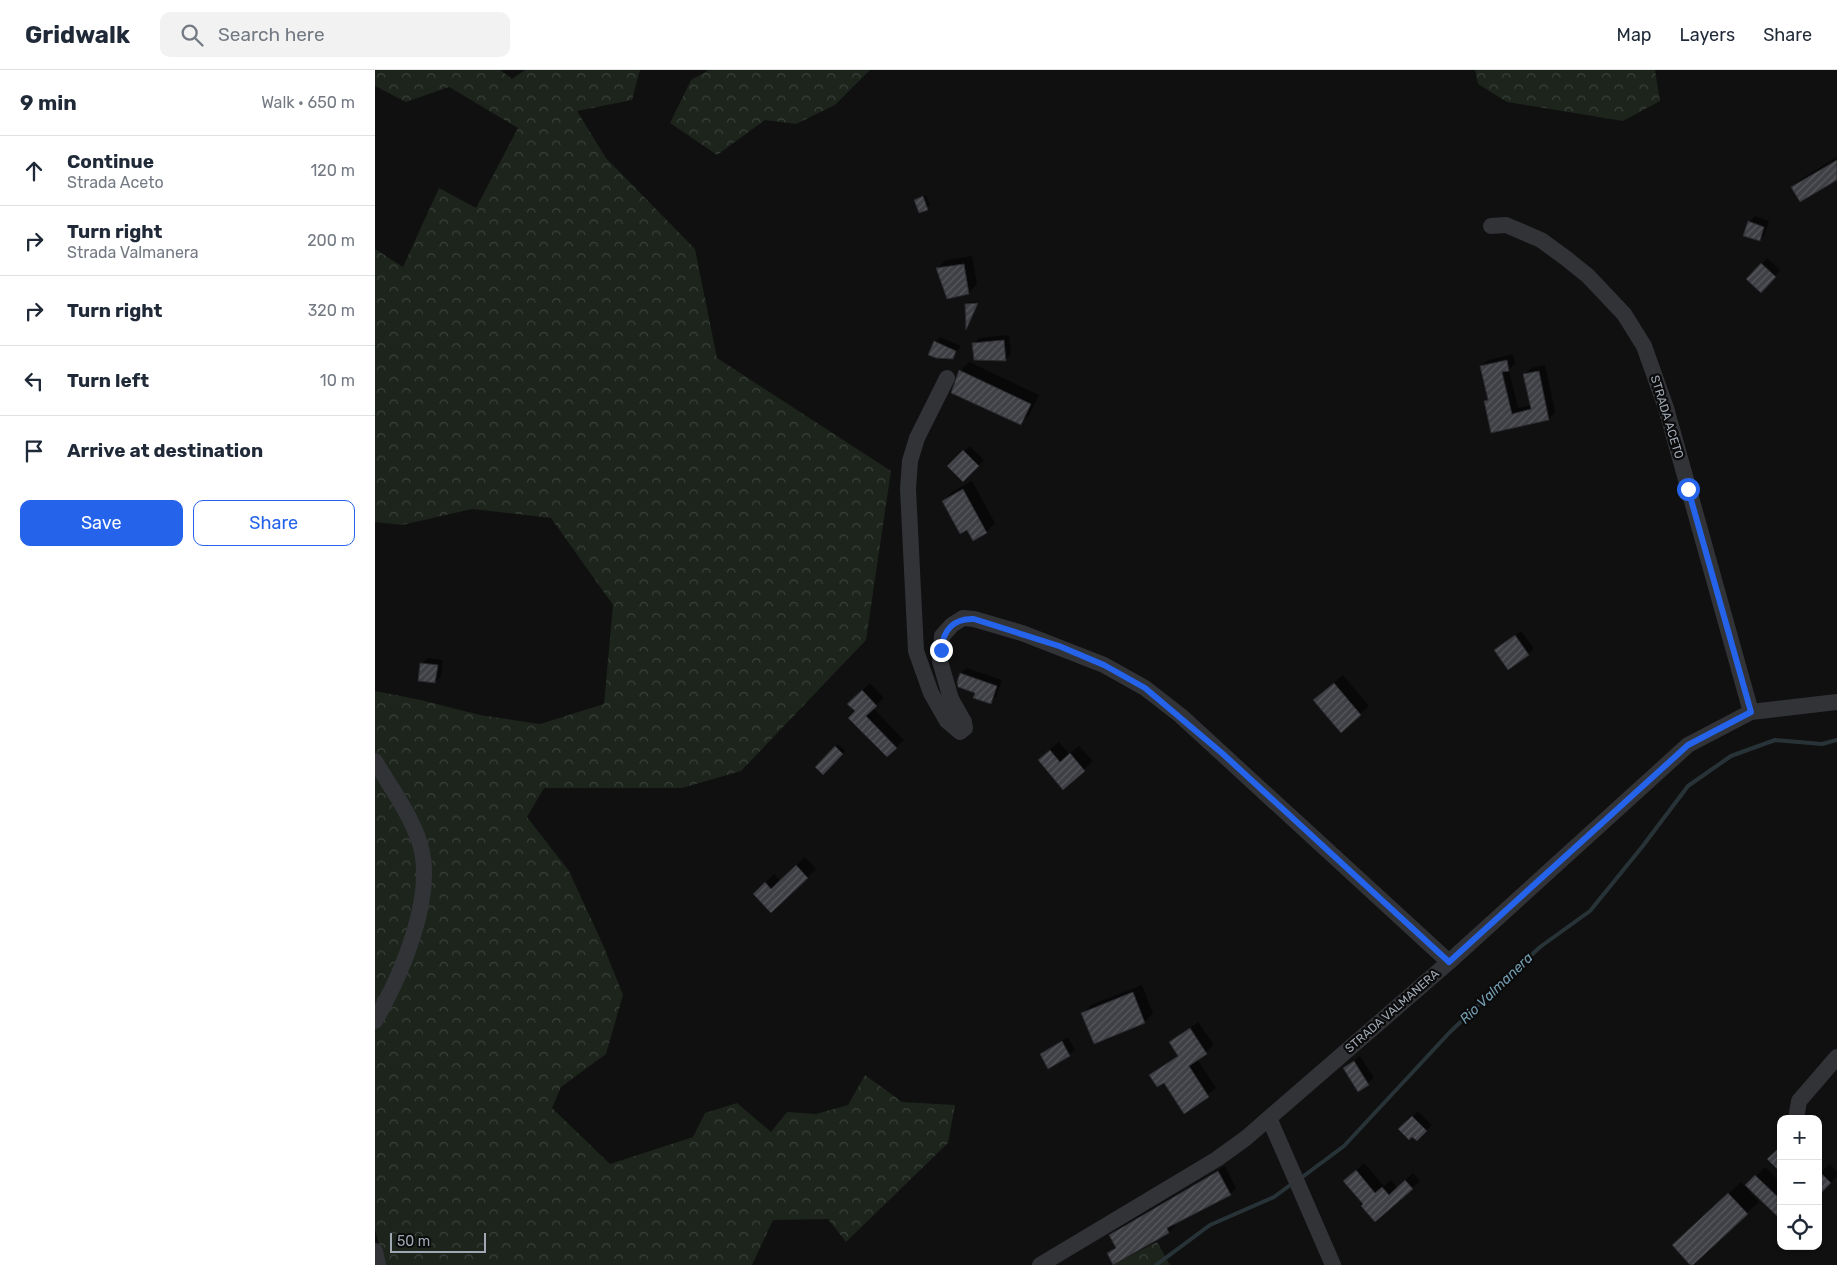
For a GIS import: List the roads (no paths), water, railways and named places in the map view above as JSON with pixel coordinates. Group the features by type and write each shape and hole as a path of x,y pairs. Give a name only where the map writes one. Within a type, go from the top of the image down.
{"street":[{"name":"STRADA ACETO","path":"1491,226 1506,225 1541,240 1567,259 1587,276 1623,314 1644,346 1666,408 1751,712"},
{"path":"947,378 917,438 910,461 908,482 916,651 931,693 947,721 960,732 965,728 964,722 951,699 940,661 942,636 952,625 963,618 974,619 1022,633 1104,665 1145,688 1181,716 1449,962"},
{"name":"STRADA VALMANERA","path":"1040,1265 1217,1159 1246,1138 1449,962 1688,745 1751,712 1837,702"},
{"path":"375,761 410,820 420,845 425,871 420,915 387,1000 375,1021"},
{"path":"1797,1115 1799,1101 1837,1057"},
{"path":"1269,1118 1333,1265"},
{"path":"375,1251 378,1265"}],"waterway":[{"name":"Rio Valmanera","path":"1301,1178 1344,1146 1450,1032 1540,947 1590,911 1688,786 1731,756 1775,740 1822,744 1837,740"},
{"name":"Rio Valmanera","path":"1156,1265 1210,1225 1274,1197 1293,1183"}]}
